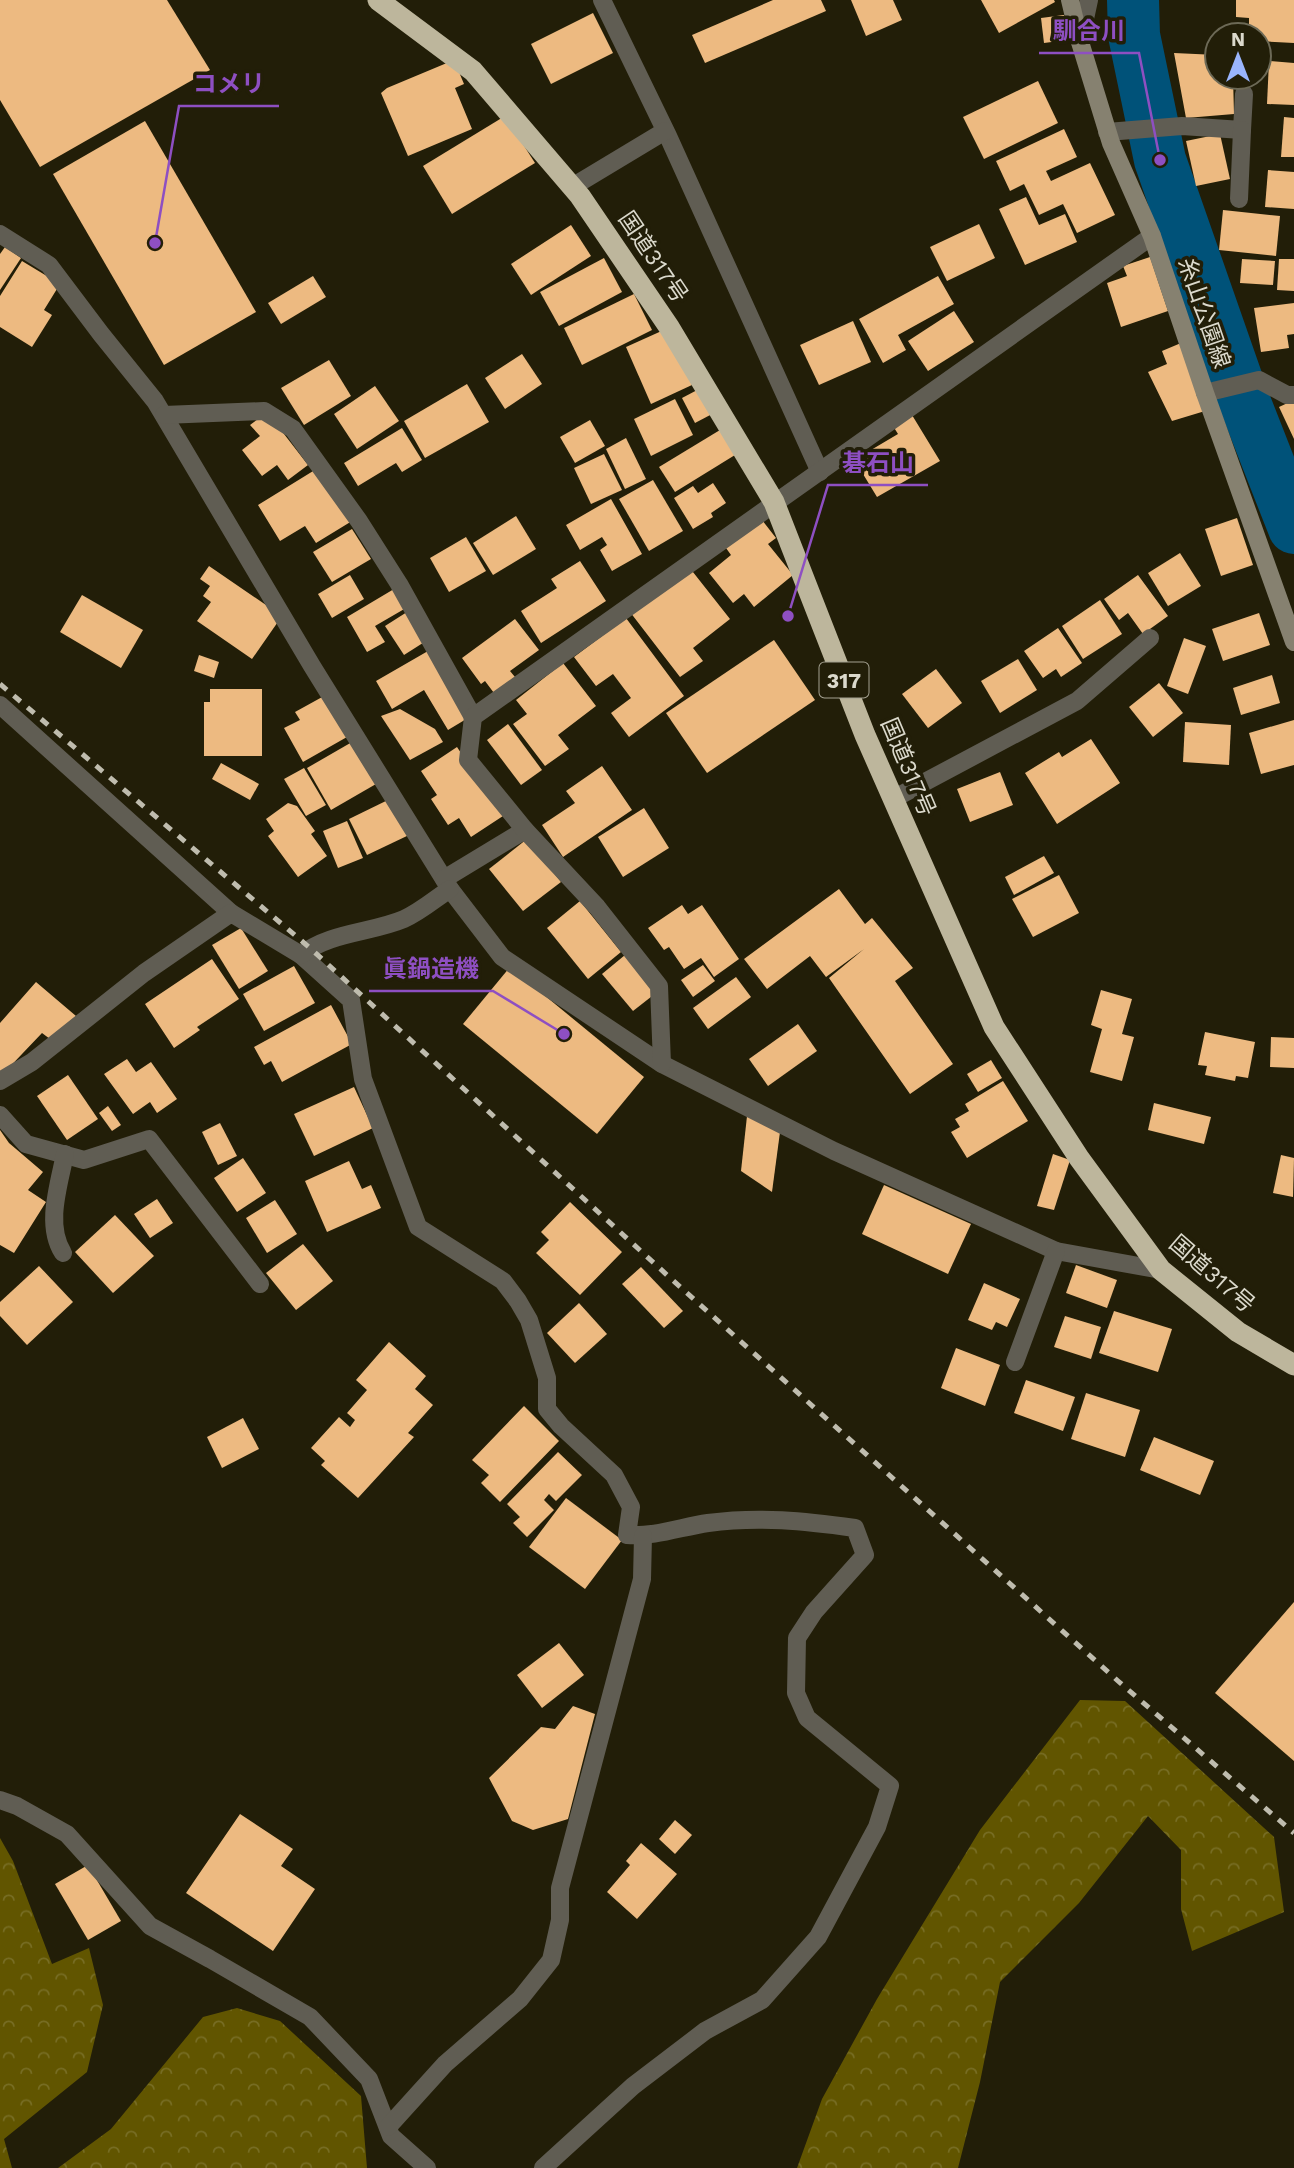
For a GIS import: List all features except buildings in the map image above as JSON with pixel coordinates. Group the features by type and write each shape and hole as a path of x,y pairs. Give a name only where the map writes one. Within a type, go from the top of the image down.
{"highway":[{"name":"国道317号","path":"378,0 473,71 572,187 668,327 774,502 865,735 994,1027 1079,1158 1161,1270 1238,1332 1294,1366"}],"main road":[{"name":"糸山公園線","path":"1070,0 1108,132 1152,236 1294,642"}],"street":[{"path":"602,0 665,131 820,472"},
{"path":"1080,42 1089,0"},
{"path":"1239,199 1244,94"},
{"path":"1108,132 1182,126 1242,130"},
{"path":"572,187 665,131"},
{"path":"0,234 49,265 155,401 312,666 447,884 502,957 662,1064 834,1151 1056,1251 1161,1270"},
{"path":"473,717 1152,236"},
{"path":"1205,393 1259,380 1287,395 1294,395"},
{"path":"164,415 264,411 293,429 359,521 392,573 473,717 468,760 525,830 597,907 659,986 662,1064"},
{"path":"893,799 1077,701 1150,638"},
{"path":"0,705 231,913 301,956 351,1000 363,1079 418,1227 503,1281 518,1301 529,1320 547,1378 547,1409 561,1426 614,1475 631,1507 627,1535 643,1536 707,1523 770,1518 855,1528 865,1555 814,1612 797,1638 796,1693 807,1718 890,1786 877,1827 818,1937 762,2000 705,2031 643,2078 543,2168"},
{"path":"301,956 310,948 337,938 404,919 447,884 525,830"},
{"path":"0,1082 32,1062 144,973 231,913"},
{"path":"0,1115 26,1144 84,1160 149,1139 260,1284"},
{"path":"63,1253 58,1245 54,1214 65,1154"},
{"path":"1015,1362 1056,1251"},
{"path":"388,2127 445,2064 520,1999 551,1960 560,1920 560,1888 642,1578 643,1536"},
{"path":"0,1800 67,1834 150,1926 310,2017 369,2079 391,2136 427,2168"}],"green space":[{"path":"1080,1700 1125,1701 1274,1837 1284,1912 1192,1951 1181,1909 1181,1850 1148,1816 1079,1903 1000,1982 980,2082 958,2168 797,2168 822,2099 877,1999 980,1830"},
{"path":"0,1838 13,1861 52,1964 89,1948 103,2005 87,2072 4,2139 12,2168 0,2168"},
{"path":"237,2008 280,2021 361,2096 367,2168 58,2168 111,2129 203,2017"}],"waterway":[{"path":"1133,0 1134,35 1160,160 1245,403 1294,528"}],"railway":[{"path":"0,684 310,948 667,1275 1118,1681 1294,1833"}],"place":[{"name":"馴合川","path":"1160,160"},
{"name":"コメリ","path":"155,243"},
{"name":"碁石山","path":"788,616"},
{"name":"眞鍋造機","path":"564,1034"}]}
